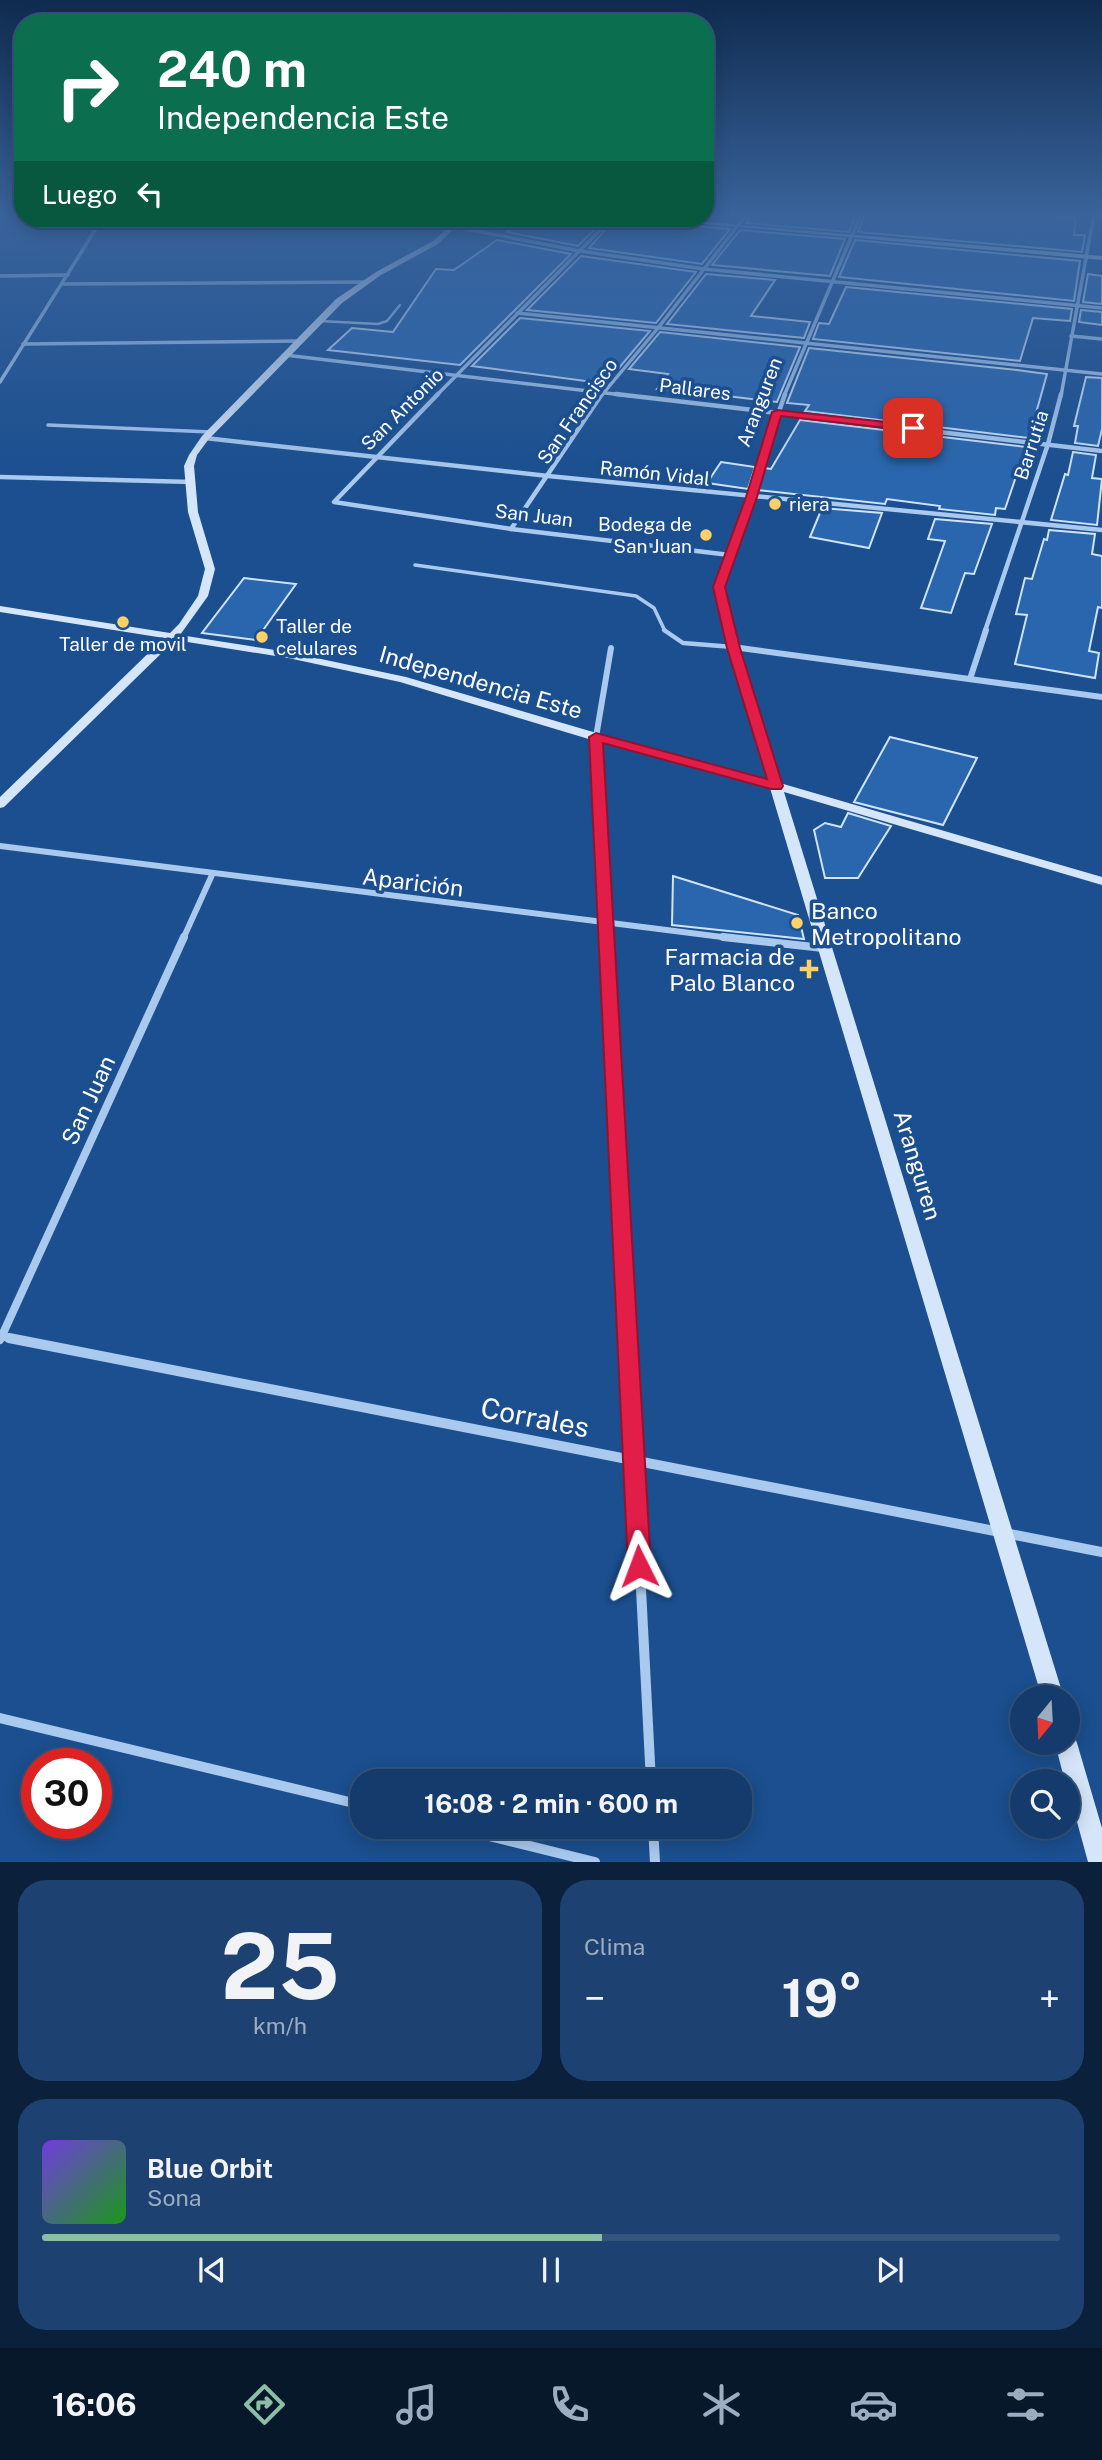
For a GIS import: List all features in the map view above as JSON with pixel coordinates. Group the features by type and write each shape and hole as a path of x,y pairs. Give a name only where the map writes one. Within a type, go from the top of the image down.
{"main road":[{"path":"0,804 171,637 203,596 210,569 193,512 189,466 193,455 208,435 298,341 342,301"},
{"name":"Independencia Este","path":"0,609 288,656 402,678 596,737 776,786 1102,881"},
{"name":"Aranguren","path":"776,786 823,948 1006,1532 1049,1685"},
{"path":"1069,1755 1100,1861"}],"street":[{"path":"0,382 52,301"},
{"name":"San Antonio","path":"334,502 373,457 529,301"},
{"name":"San Francisco","path":"511,529 603,392 679,301"},
{"name":"Aranguren","path":"776,786 733,648 719,587 777,412 826,301"},
{"path":"1035,301 1102,308"},
{"name":"Barrutia","path":"970,679 1048,444 1066,371 1078,301"},
{"path":"517,313 1102,374"},
{"path":"1071,336 1102,339"},
{"path":"23,344 298,341"},
{"name":"Pallares","path":"285,355 1102,451"},
{"name":"Ramón Vidal","path":"208,435 548,476 1102,530"},
{"path":"0,477 192,482"},
{"name":"San Juan","path":"334,502 511,529 730,555"},
{"path":"611,648 596,737 650,1769"},
{"path":"733,648 1102,696"},
{"name":"Aparición","path":"0,846 606,924 823,948"},
{"name":"San Juan","path":"1,1337 212,875"},
{"name":"Corrales","path":"1,1337 1102,1552"},
{"path":"0,1718 350,1802"},
{"path":"502,1839 595,1861"},
{"path":"654,1839 655,1861"}],"lane":[{"path":"320,320 378,324 387,321 400,305"},
{"path":"48,425 208,435"},
{"path":"415,565 636,596 654,608 658,625 674,640 702,646 733,648"}],"building":[{"path":"414,301 524,301 460,365 328,350 352,328 393,332"},
{"path":"536,301 673,301 656,323 527,310"},
{"path":"685,301 761,301 751,316 810,322 804,338 667,324"},
{"path":"840,301 989,301 1072,309 1070,321 1033,318 1020,361 813,339 819,323 829,324"},
{"path":"1102,301 1102,304 1083,302"},
{"path":"1081,310 1102,312 1102,325 1079,322"},
{"path":"520,318 650,331 619,368 606,366 593,382 472,366"},
{"path":"660,332 800,347 777,402 657,389 668,374 629,369"},
{"path":"809,348 1047,374 1029,438 805,411 809,405 787,403"},
{"path":"1086,377 1102,378 1102,429 1098,446 1075,443 1078,426 1074,426"},
{"path":"800,420 1026,447 1005,509 996,508 995,515 939,509 940,506 887,499 885,504 757,490 765,468 771,469"},
{"path":"1073,452 1096,455 1092,478 1102,479 1097,525 1051,520 1065,474 1068,475"},
{"path":"721,462 755,467 748,489 707,483"},
{"path":"822,508 882,513 869,548 810,537"},
{"path":"935,519 992,524 974,574 965,573 951,613 921,608 945,541 928,539"},
{"path":"1049,530 1095,534 1092,554 1102,556 1102,608 1098,607 1089,651 1099,653 1095,678 1015,664 1027,615 1016,614 1025,578 1032,579"},
{"path":"244,578 296,584 256,640 202,633"},
{"path":"890,737 977,758 943,825 854,802"},
{"path":"848,813 891,826 858,878 825,878 814,830 825,823 841,827"},
{"path":"673,876 798,915 804,939 672,925"}],"place":[{"name":"riera","path":"775,504"},
{"name":"Bodega de San Juan","path":"706,535"},
{"name":"Taller de movil","path":"123,622"},
{"name":"Taller de celulares","path":"262,637"},
{"name":"Banco Metropolitano","path":"797,923"},
{"name":"Farmacia de Palo Blanco","path":"809,969"}],"route":[{"path":"639,1566 596,737 776,786 733,648 719,587 777,412 913,428"}]}
